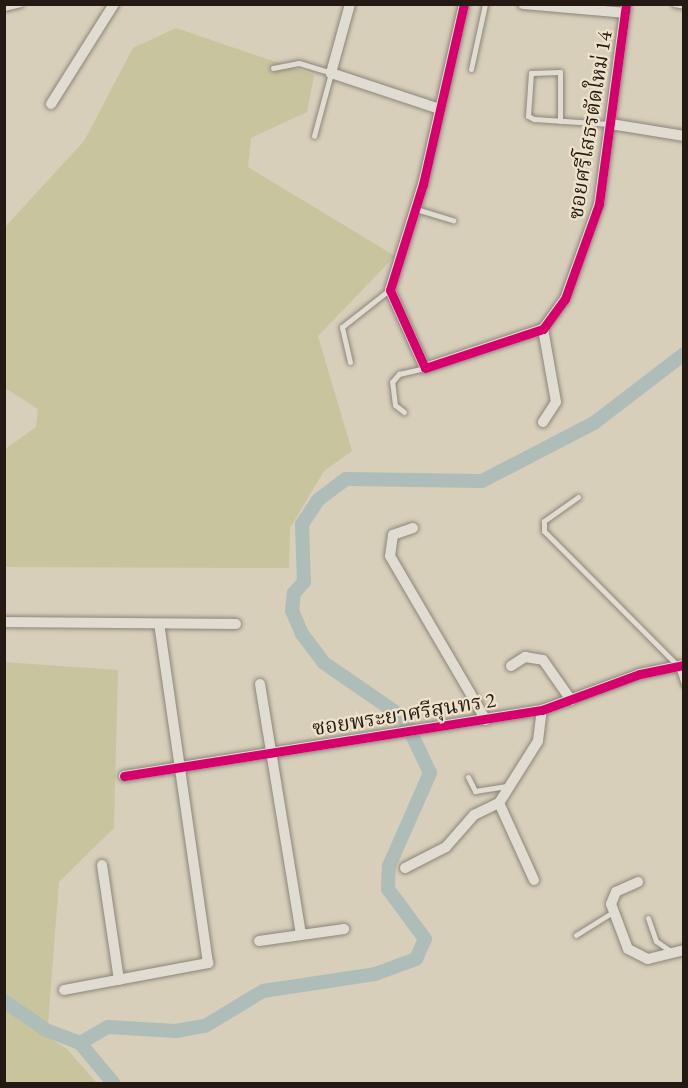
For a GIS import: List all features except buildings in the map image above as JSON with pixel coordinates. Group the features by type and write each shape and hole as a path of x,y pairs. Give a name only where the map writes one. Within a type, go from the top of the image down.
{"street":[{"path":"51,104 114,4"},
{"path":"350,4 331,73 437,108"},
{"path":"464,4 437,108 416,209 390,290 425,368 543,329 556,402 543,422"},
{"path":"523,4 625,9"},
{"name":"ซอยศรีโสธรตัดใหม่ 14","path":"543,329 565,299 588,244 610,124 625,9"},
{"path":"610,124 684,136"},
{"path":"412,528 393,535 390,556 486,720"},
{"path":"4,622 236,624"},
{"path":"64,990 208,963 183,766 159,625"},
{"path":"511,666 525,657 543,660 571,700"},
{"name":"ซอยพระยาศรีสุนทร 2","path":"124,776 542,710 681,666"},
{"path":"260,684 301,934"},
{"path":"405,868 446,847 474,815 499,802 507,786 538,741 542,710"},
{"path":"499,802 534,880"},
{"path":"102,865 119,980"},
{"path":"638,882 612,898 614,912 628,949 637,958 679,951"},
{"path":"259,941 344,929"}],"lane":[{"path":"4,8 21,4"},
{"path":"471,69 485,4"},
{"path":"674,4 684,6"},
{"path":"273,68 299,63 331,73 314,136"},
{"path":"560,121 560,72 531,73 528,116 560,121 610,124"},
{"path":"416,209 453,220"},
{"path":"350,362 342,327 390,290"},
{"path":"405,412 395,405 392,382 399,374 425,368"},
{"path":"578,497 544,521 544,531 681,666 684,684"},
{"path":"468,777 475,791 507,786"},
{"path":"576,935 614,912"},
{"path":"648,918 656,941 679,951"}],"shaded area":[{"path":"176,28 314,75 307,112 251,138 248,167 395,256 318,336 352,451 324,471 290,528 289,568 5,567 4,450 36,427 38,409 5,388 5,227 84,141 133,48"},
{"path":"4,662 118,670 114,828 59,882 47,1037 66,1048 97,1083 5,1083"}],"waterway":[{"path":"4,1001 46,1030 80,1043 108,1027 176,1031 205,1026 263,991 375,974 416,959 425,939 388,889 389,866 430,773 404,718 324,663 302,634 292,611 294,593 304,582 302,524 318,500 346,479 482,481 594,423 684,354"},
{"path":"80,1043 114,1084"}],"cycle path":[{"path":"464,4 423,184 390,290 425,368 543,329 565,299 599,204 626,4"},
{"path":"124,776 542,710 640,674 684,665"}]}
